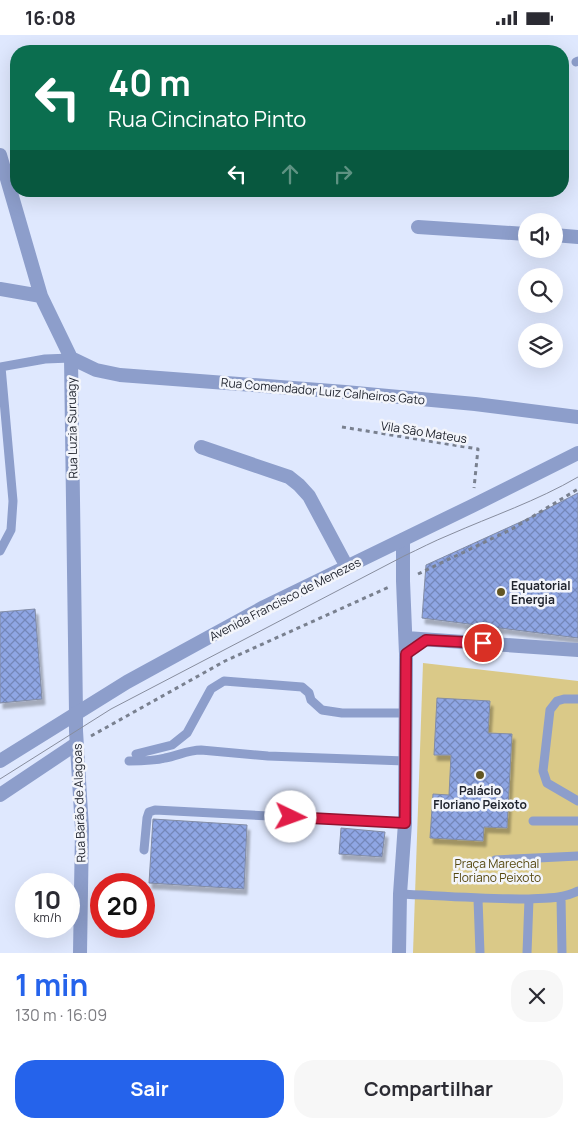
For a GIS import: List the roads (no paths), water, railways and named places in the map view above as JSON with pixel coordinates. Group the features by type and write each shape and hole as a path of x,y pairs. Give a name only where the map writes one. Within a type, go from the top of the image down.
{"street":[{"name":"Rua Luzia Suruagy","path":"0,155 10,190"},
{"name":"Rua Luzia Suruagy","path":"12,197 40,296 71,358 76,713"},
{"path":"418,227 518,233"},
{"path":"563,236 578,237"},
{"path":"0,289 40,296"},
{"name":"Rua Comendador Luiz Calheiros Gato","path":"71,358 96,370 120,375 475,404 578,417"},
{"path":"201,447 289,477 299,485 309,496 347,567"},
{"name":"Avenida Francisco de Menezes","path":"0,761 127,682 264,607 578,453"},
{"path":"399,953 400,894 405,823 406,638 403,540"},
{"path":"406,638 578,650"},
{"path":"406,654 426,640"},
{"name":"Rua Barão de Alagoas","path":"76,713 76,744 82,829 80,953"},
{"path":"0,795 76,744"}],"lane":[{"path":"0,551 11,530 13,501 0,367 46,359 71,358"},
{"path":"136,754 172,745 187,733 211,689 224,681 302,687 322,710 342,713 405,713"},
{"path":"578,699 557,701 550,710 543,771 547,783 578,801"},
{"path":"129,761 154,760 200,750 268,756 405,761"},
{"path":"144,850 146,818 149,812 155,810 405,823"},
{"path":"533,821 578,821"},
{"path":"495,860 578,856"},
{"path":"400,894 478,899 548,899 562,897 578,891"},
{"path":"562,897 562,953"},
{"path":"478,899 480,953"},
{"path":"527,953 529,899"}],"tram line":[{"path":"0,779 111,709 404,556 443,537 531,501 578,477"}],"place":[{"name":"Equatorial Energia","path":"501,592"},
{"name":"Palácio Floriano Peixoto","path":"480,775"}],"park label":[{"name":"Praça Marechal Floriano Peixoto","path":"497,870"}]}
